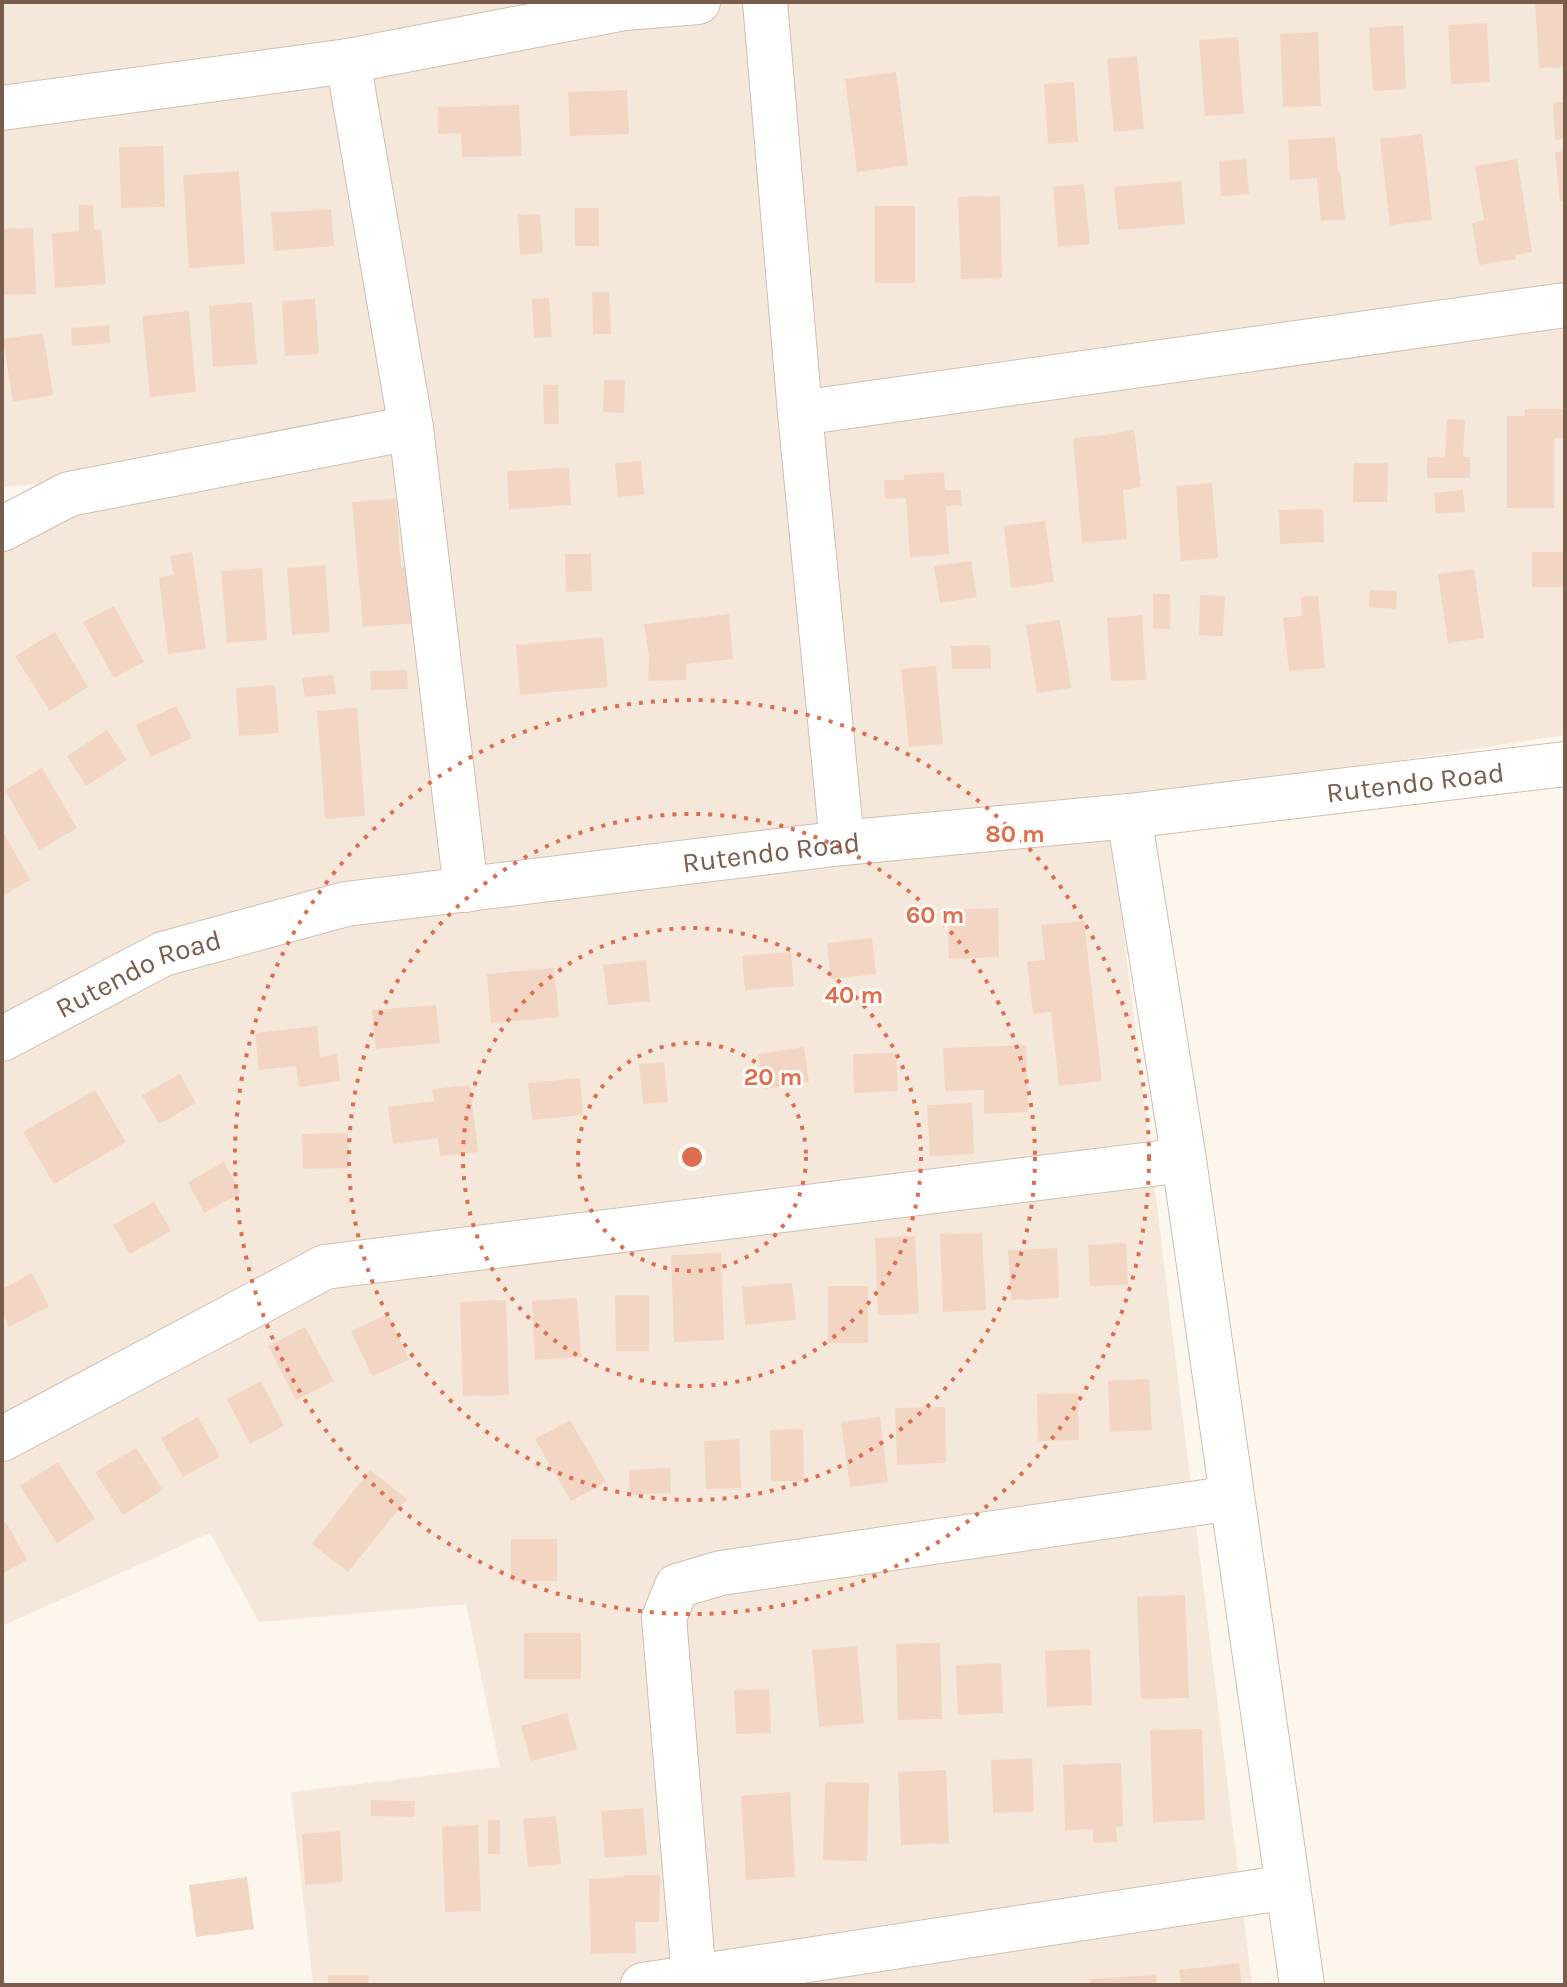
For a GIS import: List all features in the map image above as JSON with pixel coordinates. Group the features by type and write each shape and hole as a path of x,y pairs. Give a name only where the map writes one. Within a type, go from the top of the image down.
{"street":[{"path":"2,108 348,61 624,5 698,2"},
{"path":"765,2 800,413 842,843"},
{"path":"348,61 411,428 466,890"},
{"path":"800,413 1565,305"},
{"path":"2,529 69,494 411,428"},
{"name":"Rutendo Road","path":"2,1039 163,954 346,904 842,843 1129,816 1565,764"},
{"path":"1129,816 1184,1160 1302,1985"},
{"path":"2,1439 325,1267 1184,1160"},
{"path":"694,1978 664,1618 677,1586 721,1573 1232,1498"},
{"path":"643,1985 1288,1887"}],"shaded area":[{"path":"2,2 1565,2 1565,735 1108,805 1252,1985 313,1985 291,1792 500,1767 466,1604 259,1622 210,1533 2,1626 2,523 66,481 2,487"}],"building":[{"path":"1535,2 1565,2 1565,67 1539,68"},
{"path":"1487,23 1490,82 1451,84 1448,25"},
{"path":"1403,25 1406,89 1373,91 1369,28"},
{"path":"1318,32 1321,106 1283,107 1280,34"},
{"path":"1238,37 1244,114 1205,116 1199,40"},
{"path":"1137,56 1144,129 1114,132 1107,59"},
{"path":"896,72 908,165 857,172 845,79"},
{"path":"1074,82 1078,142 1048,144 1044,84"},
{"path":"627,90 629,134 570,136 568,92"},
{"path":"1565,102 1565,139 1555,140 1553,103"},
{"path":"519,105 522,156 462,157 461,133 438,134 438,107"},
{"path":"1422,134 1432,220 1390,225 1380,139"},
{"path":"1335,137 1345,219 1321,221 1317,178 1290,180 1288,140"},
{"path":"163,146 165,207 121,208 119,147"},
{"path":"1565,151 1565,201 1560,202 1555,152"},
{"path":"1246,159 1249,194 1221,196 1219,161"},
{"path":"1517,159 1532,252 1515,255 1516,259 1479,265 1472,223 1484,220 1475,166"},
{"path":"239,171 245,264 189,268 183,175"},
{"path":"1181,181 1185,224 1118,230 1114,187"},
{"path":"1084,184 1090,244 1058,247 1053,187"},
{"path":"1000,196 1002,278 961,279 958,197"},
{"path":"79,205 93,205 94,230 101,229 106,284 55,288 52,233 79,231"},
{"path":"875,206 915,206 915,283 875,283"},
{"path":"575,208 599,208 599,246 575,246"},
{"path":"331,209 334,246 274,251 271,213"},
{"path":"540,214 543,253 520,255 518,215"},
{"path":"33,228 36,294 2,295 2,229"},
{"path":"592,292 609,292 611,334 593,334"},
{"path":"549,298 552,337 534,338 532,299"},
{"path":"315,299 319,354 285,356 282,301"},
{"path":"252,302 257,364 213,367 209,306"},
{"path":"189,311 196,392 150,397 142,316"},
{"path":"109,325 110,343 72,346 71,328"},
{"path":"43,333 53,395 13,402 3,339"},
{"path":"604,380 625,380 624,413 603,412"},
{"path":"543,385 558,385 559,424 544,424"},
{"path":"1525,409 1564,409 1564,438 1554,438 1554,508 1507,508 1507,416 1525,416"},
{"path":"1447,419 1465,420 1463,457 1470,457 1470,478 1427,478 1427,457 1445,457"},
{"path":"1134,430 1141,487 1123,490 1127,539 1082,543 1073,438"},
{"path":"641,461 644,495 618,497 615,463"},
{"path":"1354,463 1388,463 1387,502 1353,502"},
{"path":"569,468 571,505 509,509 507,471"},
{"path":"944,472 945,490 961,490 962,505 946,506 949,554 910,557 906,498 885,499 884,480 904,480 904,475"},
{"path":"1212,483 1218,558 1181,561 1176,486"},
{"path":"1463,490 1465,512 1436,514 1434,493"},
{"path":"396,499 401,567 413,566 417,623 363,627 352,502"},
{"path":"1323,509 1324,542 1280,544 1279,510"},
{"path":"1045,521 1054,582 1011,588 1004,526"},
{"path":"192,552 206,649 168,654 159,577 174,575 170,556"},
{"path":"1532,552 1563,552 1563,587 1532,587"},
{"path":"565,554 591,554 592,591 566,592"},
{"path":"971,561 977,597 940,603 934,566"},
{"path":"325,565 330,632 292,635 287,568"},
{"path":"262,568 267,640 227,643 221,571"},
{"path":"1474,569 1484,638 1448,643 1438,574"},
{"path":"1370,590 1397,591 1396,609 1369,607"},
{"path":"1153,594 1170,594 1170,629 1153,629"},
{"path":"1200,595 1225,596 1223,636 1199,635"},
{"path":"1318,596 1325,668 1289,671 1283,618 1302,616 1301,597"},
{"path":"114,606 144,662 114,678 83,622"},
{"path":"729,614 733,659 686,664 686,680 648,681 649,657 644,624"},
{"path":"1142,615 1146,680 1111,681 1107,618"},
{"path":"1060,620 1071,688 1037,693 1026,625"},
{"path":"55,632 88,687 50,711 15,656"},
{"path":"603,637 608,687 520,695 516,645"},
{"path":"990,645 991,669 952,669 951,646"},
{"path":"936,666 943,744 909,747 901,669"},
{"path":"407,670 408,689 371,690 370,671"},
{"path":"333,675 336,694 305,697 302,678"},
{"path":"275,685 279,733 239,736 236,688"},
{"path":"176,706 192,738 151,757 136,725"},
{"path":"357,708 365,816 325,819 317,711"},
{"path":"107,730 127,760 86,786 67,756"},
{"path":"42,768 77,828 39,850 5,790"},
{"path":"2,830 30,880 2,896"},
{"path":"998,908 999,957 949,959 948,910"},
{"path":"1084,921 1102,1081 1059,1086 1051,1012 1033,1014 1027,962 1045,960 1041,925"},
{"path":"872,938 876,974 831,979 827,943"},
{"path":"791,952 794,986 745,990 742,956"},
{"path":"646,960 650,1001 608,1005 603,965"},
{"path":"554,968 559,1017 491,1023 487,974"},
{"path":"436,1005 440,1043 376,1049 372,1010"},
{"path":"317,1026 320,1057 337,1054 340,1081 299,1087 296,1066 259,1070 255,1033"},
{"path":"1026,1045 1028,1112 984,1114 984,1090 945,1091 943,1048"},
{"path":"804,1047 809,1082 764,1089 758,1054"},
{"path":"896,1053 898,1091 854,1093 853,1054"},
{"path":"664,1062 668,1102 643,1104 639,1064"},
{"path":"180,1074 196,1103 159,1124 142,1095"},
{"path":"580,1078 583,1115 532,1120 528,1083"},
{"path":"470,1085 478,1152 440,1156 438,1138 393,1144 388,1107 434,1101 432,1089"},
{"path":"95,1090 126,1142 54,1184 23,1132"},
{"path":"972,1103 974,1154 930,1156 927,1105"},
{"path":"348,1133 349,1168 303,1169 302,1134"},
{"path":"224,1162 241,1193 204,1213 188,1182"},
{"path":"154,1202 171,1231 130,1254 113,1225"},
{"path":"982,1233 986,1310 943,1312 940,1234"},
{"path":"915,1236 919,1314 878,1315 875,1238"},
{"path":"1126,1243 1128,1285 1090,1286 1088,1245"},
{"path":"1057,1248 1059,1298 1011,1300 1008,1250"},
{"path":"721,1253 724,1340 674,1342 671,1255"},
{"path":"32,1273 49,1306 9,1327 2,1313 2,1289"},
{"path":"792,1283 796,1320 745,1325 742,1287"},
{"path":"828,1286 868,1286 868,1343 828,1343"},
{"path":"615,1295 649,1295 649,1351 616,1351"},
{"path":"577,1298 581,1357 535,1360 532,1301"},
{"path":"506,1300 509,1395 463,1396 460,1302"},
{"path":"388,1314 409,1360 372,1376 351,1331"},
{"path":"305,1327 334,1381 296,1400 268,1346"},
{"path":"1149,1379 1152,1430 1110,1432 1108,1381"},
{"path":"261,1381 284,1426 250,1444 227,1399"},
{"path":"1078,1393 1079,1440 1038,1441 1037,1394"},
{"path":"945,1407 946,1463 897,1465 895,1408"},
{"path":"198,1417 220,1457 183,1477 161,1438"},
{"path":"880,1417 888,1482 850,1487 841,1422"},
{"path":"570,1420 606,1482 571,1501 535,1439"},
{"path":"803,1429 804,1481 771,1481 770,1430"},
{"path":"739,1439 741,1488 706,1489 704,1441"},
{"path":"136,1448 163,1490 123,1515 95,1472"},
{"path":"58,1462 95,1519 57,1543 20,1486"},
{"path":"670,1468 671,1493 630,1495 629,1470"},
{"path":"370,1470 407,1499 348,1572 312,1544"},
{"path":"6,1522 27,1560 2,1574 2,1524"},
{"path":"511,1539 557,1539 557,1581 511,1581"},
{"path":"1185,1595 1189,1698 1141,1699 1137,1597"},
{"path":"524,1633 581,1633 581,1679 524,1679"},
{"path":"940,1643 942,1719 898,1720 896,1644"},
{"path":"857,1646 864,1723 819,1727 812,1650"},
{"path":"1090,1649 1092,1705 1047,1707 1045,1651"},
{"path":"1001,1663 1003,1713 958,1715 956,1665"},
{"path":"769,1689 771,1733 736,1734 734,1690"},
{"path":"567,1713 577,1749 531,1761 521,1726"},
{"path":"1202,1729 1205,1820 1153,1822 1150,1730"},
{"path":"1032,1758 1034,1811 993,1813 991,1760"},
{"path":"1121,1763 1123,1827 1116,1827 1117,1842 1093,1843 1093,1829 1065,1830 1063,1765"},
{"path":"946,1770 949,1843 901,1845 898,1772"},
{"path":"825,1782 869,1783 867,1861 823,1860"},
{"path":"790,1792 795,1877 746,1880 741,1796"},
{"path":"371,1800 415,1801 414,1817 371,1816"},
{"path":"643,1808 647,1855 605,1858 601,1811"},
{"path":"556,1816 561,1864 528,1867 523,1819"},
{"path":"488,1820 500,1820 500,1854 488,1854"},
{"path":"478,1825 481,1911 445,1912 442,1827"},
{"path":"340,1831 343,1882 305,1885 302,1834"},
{"path":"660,1875 659,1922 635,1922 636,1953 591,1954 589,1879"},
{"path":"247,1877 254,1929 196,1937 189,1885"},
{"path":"1239,1963 1242,1985 1181,1985 1179,1970"},
{"path":"328,1975 369,1975 368,1985 328,1985"},
{"path":"1156,1975 1157,1985 1091,1985 1090,1979"}]}
